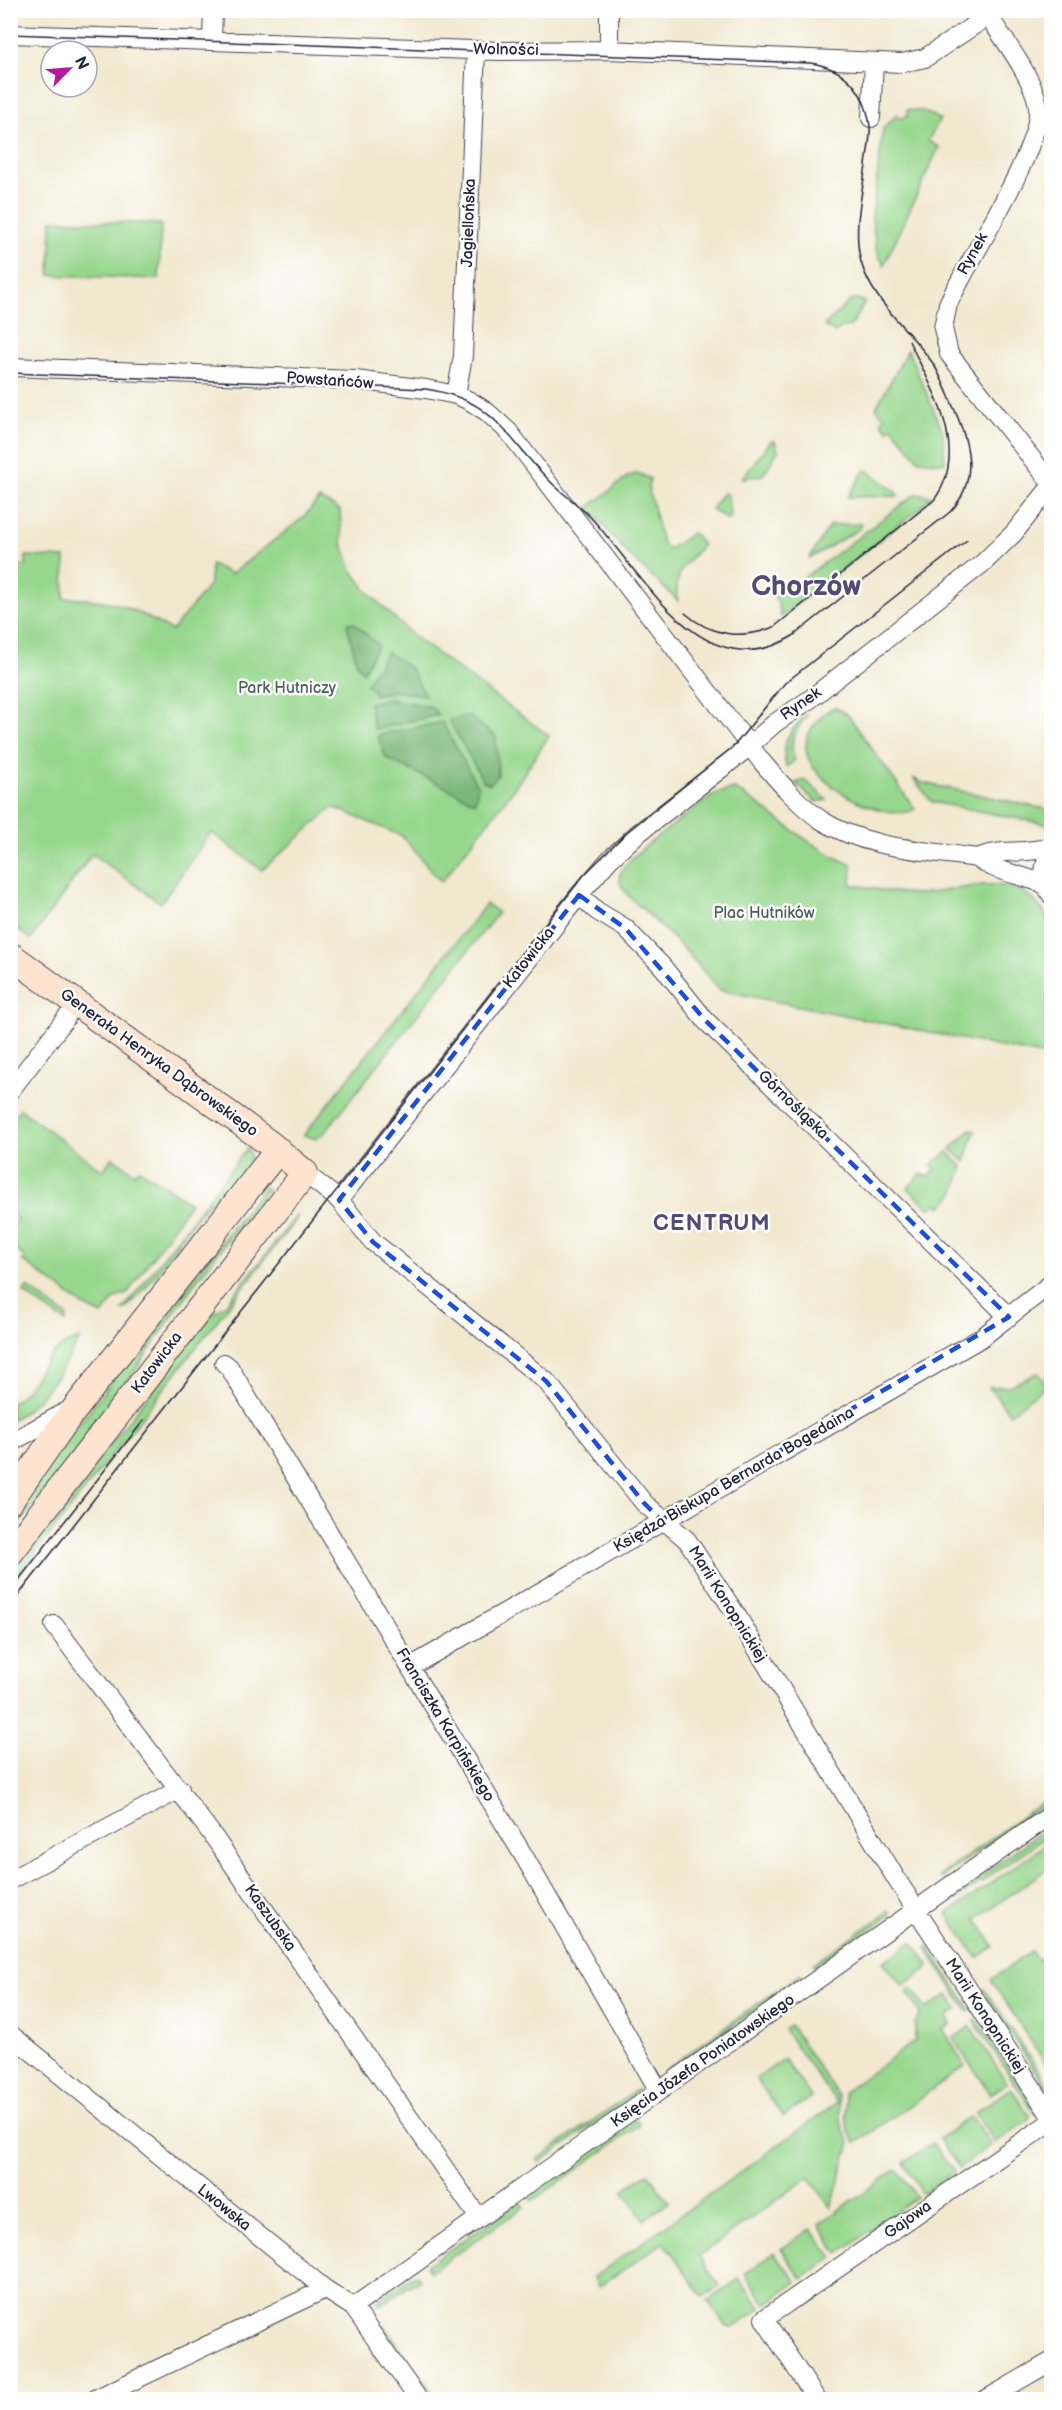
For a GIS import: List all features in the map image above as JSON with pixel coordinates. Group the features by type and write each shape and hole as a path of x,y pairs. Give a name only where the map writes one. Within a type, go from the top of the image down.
{"street":[{"path":"212,41 213,10"},
{"path":"609,10 609,50"},
{"path":"986,13 1045,108"},
{"name":"Wolności","path":"10,34 476,50 609,50 902,63 925,58 986,13"},
{"name":"Jagiellońska","path":"456,395 463,356 476,50"},
{"path":"871,118 874,62"},
{"name":"Rynek","path":"749,746 775,723 809,700 986,560 1022,524 1052,484 958,369 949,354 943,333 948,304 1032,142 1045,108"},
{"name":"Powstańców","path":"10,367 355,380 456,395 480,406 504,426 585,535 749,746"},
{"path":"749,746 797,801 822,820 842,831 874,842 977,858 989,867 1027,877 1048,891"},
{"name":"Katowicka","path":"339,1200 602,867 636,835 749,746"},
{"path":"977,858 991,852 1031,853 1052,848"},
{"path":"1048,891 1045,866 1052,848"},
{"name":"Górnośląska","path":"579,895 597,911 625,928 662,966 706,1021 1009,1317"},
{"name":"Generała Henryka Dąbrowskiego","path":"10,955 278,1150 305,1173"},
{"path":"10,1091 66,1018"},
{"path":"10,1501 46,1447 278,1150"},
{"name":"Katowicka","path":"10,1553 305,1173"},
{"name":"Marii Konopnickiej","path":"305,1173 339,1200 373,1242 546,1381 644,1503 687,1540 737,1616 915,1908 1052,2120"},
{"name":"Księdza Biskupa Bernarda Bogedaina","path":"410,1667 661,1520 981,1338 1052,1283"},
{"name":"Franciszka Karpińskiego","path":"224,1363 525,1858 659,2091"},
{"path":"10,1443 79,1405"},
{"name":"Kaszubska","path":"54,1625 180,1790 479,2218"},
{"path":"10,1880 180,1790"},
{"name":"Księcia Józefa Poniatowskiego","path":"353,2307 915,1908 1052,1814"},
{"name":"Lwowska","path":"10,2034 325,2289 353,2307 419,2400"},
{"name":"Gajowa","path":"817,2400 764,2319 1052,2120"},
{"path":"93,2400 325,2289"},
{"path":"985,2400 1052,2361"}],"highlighted area":[{"path":"579,895 625,928 706,1021 1009,1317 661,1520 644,1503 546,1381 373,1242 339,1200"}],"green space":[{"path":"907,110 922,111 940,119 928,141 939,147 884,265 877,253 872,219 883,129 897,114 899,118 907,117"},
{"path":"52,220 161,224 159,279 50,275"},
{"path":"858,299 865,302 851,326 842,327 835,333 824,326 850,301"},
{"path":"908,350 943,432 945,463 919,460 892,427 888,430 881,422 885,418 876,408"},
{"path":"771,441 775,441 778,451 763,475 742,478"},
{"path":"867,470 895,491 898,496 848,497 864,471"},
{"path":"638,473 650,479 648,486 662,543 669,549 693,533 703,545 685,564 679,576 678,601 626,552 588,508 627,477"},
{"path":"723,493 728,495 730,518 728,520 711,509"},
{"path":"916,494 932,496 918,510 781,617 778,602 768,589 770,585 797,583"},
{"name":"Park Hutniczy","path":"319,499 340,510 342,542 352,570 366,590 413,636 549,736 513,790 441,882 402,836 333,807 262,870 211,832 161,903 92,854 31,939 11,925 10,565 26,566 26,556 65,558 64,598 109,602 144,615 172,631 210,584 211,564 231,574 304,517"},
{"path":"862,524 859,529 809,559 830,525"},
{"path":"354,623 378,645 363,672 357,664 347,625"},
{"path":"387,652 410,668 425,695 393,691 374,695 373,690 366,684"},
{"path":"387,699 430,706 438,715 374,729 369,703"},
{"path":"835,707 848,715 915,809 902,812 885,811 865,804 844,794 826,781 813,766 806,750 809,733 820,718"},
{"path":"808,714 794,736 792,747 795,760 786,767 784,751 788,737 796,725"},
{"path":"469,716 496,737 498,775 490,784 483,781 449,720"},
{"path":"442,722 478,787 475,802 386,758 377,735"},
{"path":"913,778 923,783 1051,810 1051,825 932,802"},
{"path":"805,780 827,800 816,802 795,783"},
{"name":"Plac Hutników","path":"735,789 806,840 852,865 851,884 909,894 998,885 1021,891 1030,896 1051,919 1051,1057 720,990 683,948 627,894 620,878 621,872 635,855 660,834 717,793"},
{"path":"486,904 498,913 324,1133 316,1139 304,1135"},
{"path":"20,1109 103,1171 112,1157 135,1173 139,1169 190,1203 127,1294 115,1298 102,1315 84,1306 23,1261 25,1257 11,1246 11,1226 17,1219 11,1214 11,1120"},
{"path":"971,1129 975,1131 965,1162 951,1149"},
{"path":"247,1148 250,1156 245,1171 198,1215 145,1289 122,1311"},
{"path":"948,1152 963,1167 954,1193 941,1207 937,1203 930,1209 908,1188 921,1174 927,1177 936,1170 931,1165"},
{"path":"264,1187 267,1190 196,1281 111,1406 11,1535 10,1523 56,1453"},
{"path":"298,1214 295,1221 11,1584 11,1571 211,1315 226,1304"},
{"path":"27,1287 67,1316 66,1322 24,1293"},
{"path":"80,1339 42,1395 11,1420 11,1403 21,1396 47,1360 66,1344"},
{"path":"1038,1373 1047,1385 1010,1414 989,1387 1009,1386"},
{"path":"1051,1796 1051,1800 941,1878 939,1876"},
{"path":"1051,1825 1051,1833 954,1901 951,1897"},
{"path":"1051,1841 1051,1866 976,1919 994,1946 977,1958 947,1914"},
{"path":"889,1911 891,1915 815,1967 813,1964"},
{"path":"912,1942 929,1964 927,1969 903,1986 883,1962"},
{"path":"928,1946 971,2010 968,2012 926,1948"},
{"path":"1051,1950 1051,2072 991,1980 1031,1951 1037,1960"},
{"path":"800,1974 802,1977 673,2068 665,2070"},
{"path":"912,1988 926,2009 949,1994 958,2009 947,2016 951,2024 943,2029 965,2066 856,2143 848,2131 844,2092 915,2041 915,2024 920,2014 907,1991"},
{"path":"985,1989 1051,2090 1049,2092 982,1991"},
{"path":"977,2019 1039,2114 1036,2116 974,2021"},
{"path":"790,2025 838,2096 843,2131 850,2142 831,2208 809,2177 699,2256 720,2286 703,2297 664,2242 598,2287 594,2277 837,2103 784,2030"},
{"path":"970,2026 1007,2083 991,2094 953,2039"},
{"path":"784,2059 811,2097 783,2117 756,2079"},
{"path":"1011,2088 1030,2116 1028,2120 995,2143 975,2113"},
{"path":"638,2089 633,2097 540,2162 538,2159"},
{"path":"969,2117 991,2145 959,2168 939,2139"},
{"path":"636,2119 640,2125 532,2201 528,2195"},
{"path":"932,2143 954,2171 923,2194 904,2163"},
{"path":"897,2169 917,2197 838,2254 819,2224"},
{"path":"648,2173 669,2202 644,2220 623,2190"},
{"path":"519,2202 524,2207 430,2272 426,2266"},
{"path":"811,2229 833,2257 802,2279 781,2249"},
{"path":"774,2253 797,2282 766,2304 745,2274"},
{"path":"416,2274 420,2279 380,2305 377,2301"},
{"path":"739,2279 761,2308 733,2328 727,2327 708,2301"},
{"path":"385,2326 437,2399 433,2399 382,2328"}],"tram line":[{"path":"10,34 810,63 834,70 852,83 858,92 864,102 870,126 858,223 861,262 866,277 883,303 925,352 940,375 964,433 969,461 968,474 959,500 950,512 793,636 761,649 731,649 704,638 679,620 655,596 588,514 551,483 495,421 468,401 426,389 10,373"},
{"path":"685,613 705,627 727,634 750,634 774,627 934,500 944,481 949,461 948,440 937,399 909,341"},
{"path":"10,1606 584,875 627,832 734,746 785,683 967,540"},
{"path":"10,1591 144,1420"}],"district":[{"name":"Chorzów","path":"806,586"},
{"name":"CENTRUM","path":"712,1223"}]}
